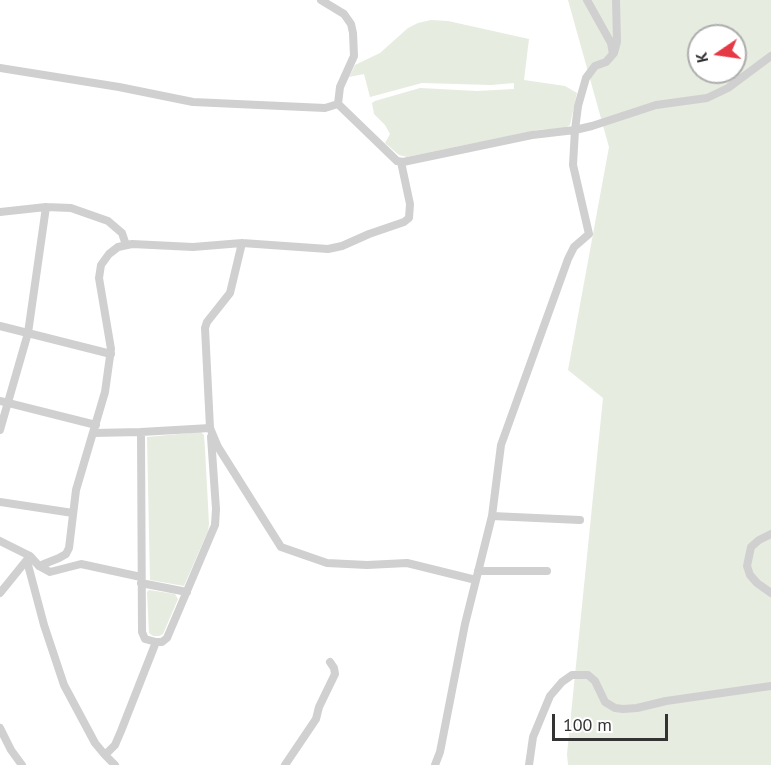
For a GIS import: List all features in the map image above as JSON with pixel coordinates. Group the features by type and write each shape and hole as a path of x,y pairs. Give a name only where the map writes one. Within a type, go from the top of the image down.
{"street":[{"path":"321,0 331,3 348,18 355,41 354,56 340,87 338,104"},
{"path":"587,0 611,44 613,54"},
{"path":"435,765 492,516 501,445 506,426 568,259 574,247 589,234 573,165 575,130 578,106 586,78 595,66 606,62 613,54 617,42 616,0"},
{"path":"401,162 540,134 575,130 656,105 707,98 728,88 771,57"},
{"path":"0,68 119,87 194,102 325,108 338,104"},
{"path":"39,566 54,561 68,551 76,490 105,392 111,354 100,286 100,271 112,250 126,245 193,247 242,243 331,249 406,221 410,216 411,210 401,162 338,104"},
{"path":"0,212 46,207 71,208 108,221 122,233 126,245"},
{"path":"0,430 4,402 28,333 46,207"},
{"path":"141,432 142,632 145,639 162,642 167,638 210,539 216,518 205,328 207,322 230,293 242,243"},
{"path":"0,326 111,354"},
{"path":"4,402 94,429 141,432 210,428"},
{"path":"210,428 218,447 281,547 327,563 368,565 406,563 476,580"},
{"path":"0,502 73,513"},
{"path":"492,516 580,520"},
{"path":"771,534 753,545 747,566 753,578 764,590 771,593"},
{"path":"0,541 46,571 55,572 70,565 89,565 187,592"},
{"path":"0,593 28,559"},
{"path":"28,559 44,625 64,685 95,743 115,765"},
{"path":"478,571 547,571"},
{"path":"105,755 115,745 156,642"},
{"path":"285,765 316,719 317,711 335,674 330,662"},
{"path":"529,765 533,737 550,696 562,682 572,675 588,675 595,681 605,702 623,710 666,701 771,686"},
{"path":"0,728 22,765"}],"shaded area":[{"path":"568,0 771,0 771,765 568,765 567,754 603,398 568,370 609,147"},
{"path":"431,20 448,21 529,39 524,80 565,86 577,93 570,125 565,128 538,130 407,157 399,155 385,143 390,134 374,114 372,103 375,101 420,88 477,91 514,89 514,83 491,85 422,83 370,97 364,74 349,77 355,65 380,53 408,28"},
{"path":"201,432 204,435 205,449 208,531 184,586 150,580 147,437"},
{"path":"149,590 175,594 178,599 163,634 159,636 149,633 147,592"}]}
